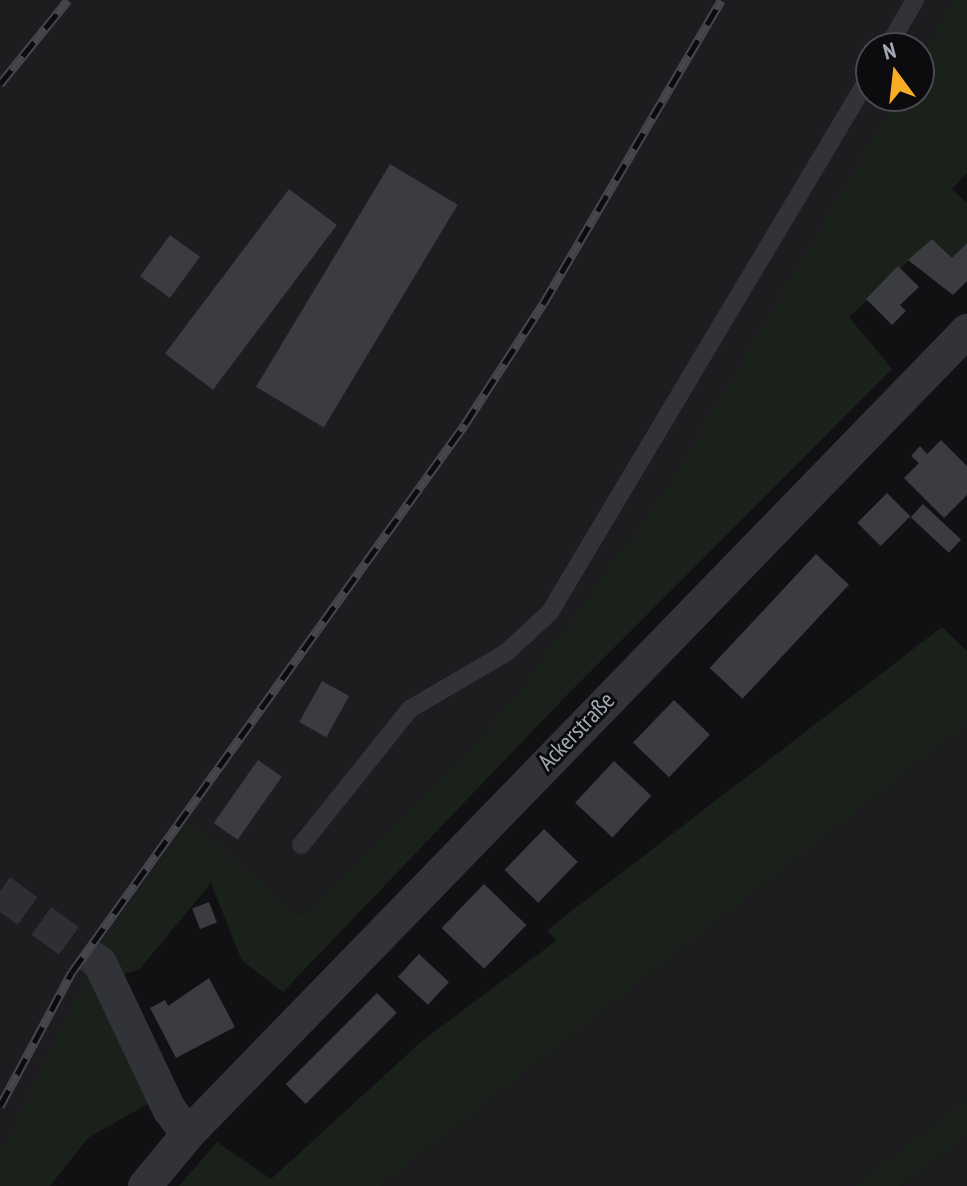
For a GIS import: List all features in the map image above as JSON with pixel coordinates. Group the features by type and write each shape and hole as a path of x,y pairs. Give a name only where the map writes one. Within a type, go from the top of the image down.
{"street":[{"name":"Ackerstraße","path":"145,1186 188,1134 967,331"},
{"path":"100,963 169,1109 188,1134"}],"lane":[{"path":"896,32 915,0"},
{"path":"301,845 410,709 507,652 550,612 855,101"}],"shaded area":[{"path":"0,0 953,0 935,32 855,32 855,112 890,112 770,323 674,478 521,688 460,762 301,916 189,824 104,944 0,1156"},
{"path":"953,0 967,0 967,173 952,189 967,203 967,243 952,258 932,239 849,317 892,369 565,697 283,992 242,961 211,883 139,970 122,974 103,944 189,823 301,916 460,762 521,688 674,478 890,112 935,112 935,32"},
{"path":"942,627 967,651 967,724 380,1186 179,1186 217,1142 271,1179 422,1041 556,941 547,930"},
{"path":"967,724 967,1098 855,1186 380,1186"},
{"path":"88,972 151,1102 88,1138 50,1186 0,1186 0,1156"},
{"path":"967,1098 967,1136 900,1186 855,1186"},
{"path":"967,1136 967,1186 900,1186"}],"building":[{"path":"390,164 458,205 324,428 256,387"},
{"path":"289,189 337,225 213,390 165,354"},
{"path":"170,235 200,257 170,298 140,276"},
{"path":"932,239 952,258 967,243 967,281 953,295 908,260"},
{"path":"898,266 919,287 900,305 906,311 892,325 866,299"},
{"path":"941,440 967,466 967,495 944,518 904,478 919,463 911,456 920,446 927,454"},
{"path":"887,493 910,516 881,546 857,523"},
{"path":"923,504 961,539 949,553 911,517"},
{"path":"816,554 849,585 743,699 710,668"},
{"path":"322,681 349,696 326,737 299,722"},
{"path":"674,700 710,735 669,777 633,742"},
{"path":"258,760 282,777 238,840 214,823"},
{"path":"614,761 651,796 612,837 575,803"},
{"path":"544,829 578,862 538,903 504,870"},
{"path":"484,884 526,925 484,969 442,928"},
{"path":"209,902 217,923 200,929 192,908"},
{"path":"419,954 449,982 428,1005 398,977"},
{"path":"209,978 235,1027 176,1058 150,1008 165,1000 168,1006"},
{"path":"377,993 397,1013 306,1104 286,1084"}],"tunnel":[{"path":"0,891 100,963"}],"railway":[{"path":"0,84 68,0"},
{"path":"0,1106 72,972 465,424 543,304 721,0"}]}
